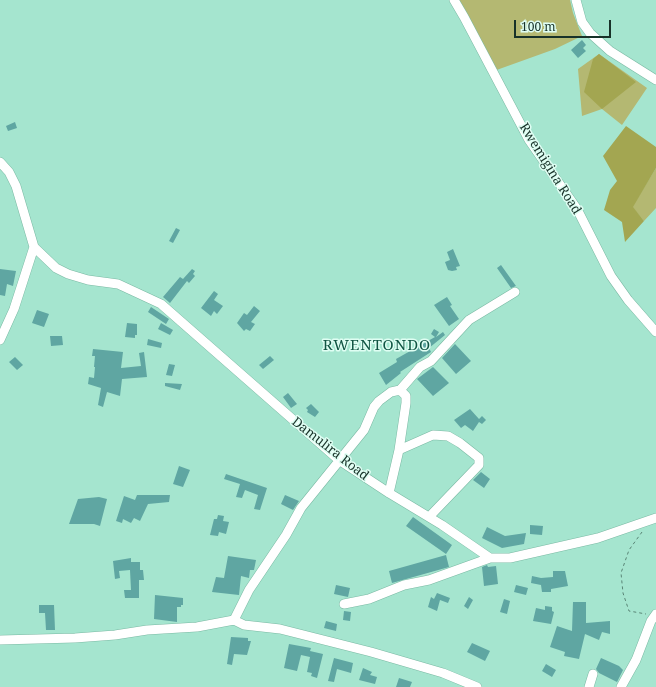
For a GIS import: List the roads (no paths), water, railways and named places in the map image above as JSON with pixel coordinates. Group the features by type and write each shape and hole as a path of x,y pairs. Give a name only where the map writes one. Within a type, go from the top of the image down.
{"street":[{"name":"Rwemigina Road","path":"454,0 529,140 577,209 611,276 628,300 656,332"},
{"path":"576,0 582,22 590,33 610,51 656,80"},
{"path":"0,162 9,172 16,186 34,247 14,309 0,340"},
{"name":"Damulira Road","path":"34,247 56,268 68,274 88,280 118,284 161,304 339,460 389,494 429,517 490,558"},
{"path":"234,620 248,590 286,535 301,508 364,430 374,407 379,401 391,392 400,390 420,367 431,361 468,320 515,292"},
{"path":"389,494 399,450 406,403 406,396 400,390"},
{"path":"399,450 433,434 448,436 460,442 479,458 479,465 429,517"},
{"path":"344,604 369,599 404,585 429,580 490,558 510,558 585,541 653,519"},
{"path":"621,687 636,660 651,620 655,614"},
{"path":"0,640 75,638 115,635 147,630 197,627 234,620 244,625 280,629 371,652 443,673 477,687"},
{"path":"589,687 593,674"}],"district":[{"name":"RWENTONDO","path":"377,346"}]}
